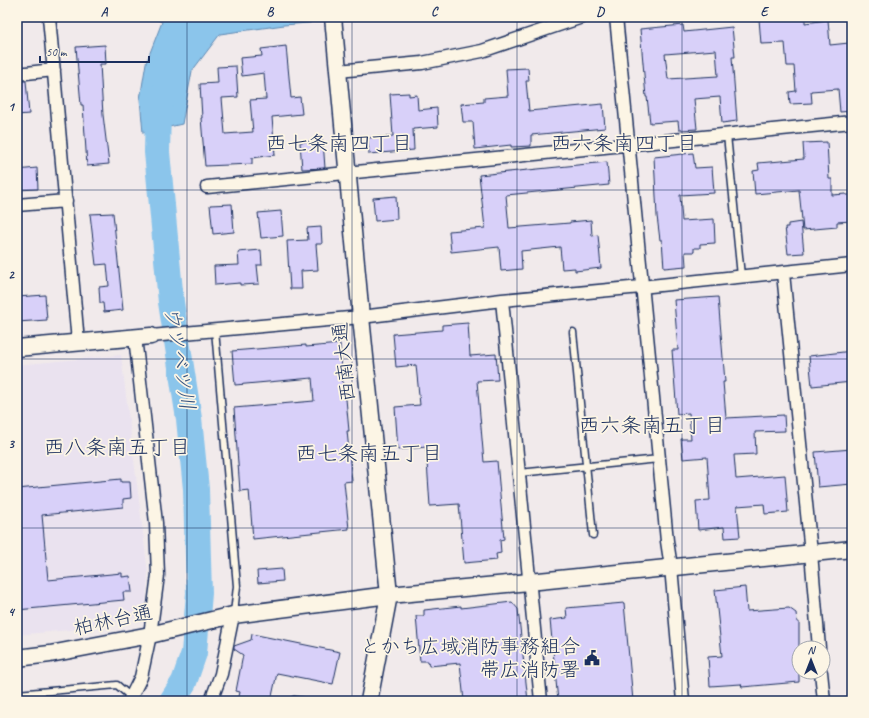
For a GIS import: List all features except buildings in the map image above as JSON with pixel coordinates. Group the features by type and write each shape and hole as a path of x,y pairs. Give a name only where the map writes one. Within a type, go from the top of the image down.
{"street":[{"path":"338,71 422,63 482,50 582,17"},
{"path":"616,17 641,287 658,459 671,567 683,701"},
{"name":"西南大通","path":"333,21 389,595 369,701"},
{"path":"50,23 78,342"},
{"path":"17,74 54,70"},
{"path":"207,187 852,122"},
{"path":"17,205 66,201"},
{"path":"17,348 361,317 502,300 852,265"},
{"path":"783,272 818,640"},
{"path":"502,300 541,701"},
{"path":"130,699 141,677 157,633 158,575 156,523 143,336"},
{"name":"柏林台通","path":"17,658 50,654 157,633 233,615 389,595 852,549"},
{"path":"211,701 221,674 233,615"},
{"path":"822,680 824,701"}],"lane":[{"path":"726,135 741,276"},
{"path":"215,330 236,586 233,615"},
{"path":"573,332 593,535"},
{"path":"519,473 658,459"},
{"path":"17,694 117,685 130,699"},
{"path":"294,700 302,701"}],"shaded area":[{"path":"121,355 148,573 145,615 69,630 17,635 17,365"}],"water":[{"path":"152,17 380,17 284,25 220,34 192,71 182,124 143,133 140,99 146,63 162,22"}],"pier":[{"path":"310,17 356,17 356,21 311,25"}],"waterway":[{"name":"ウツベツ川","path":"162,95 158,111 157,152 171,302 189,419 196,489 199,593 194,653 184,682 172,701"}],"place":[{"name":"とかち広域消防事務組合 帯広消防署","path":"592,658"}],"district":[{"name":"西七条南四丁目","path":"339,143"},
{"name":"西六条南四丁目","path":"624,143"},
{"name":"西六条南五丁目","path":"652,425"},
{"name":"西八条南五丁目","path":"117,447"},
{"name":"西七条南五丁目","path":"369,453"}]}
